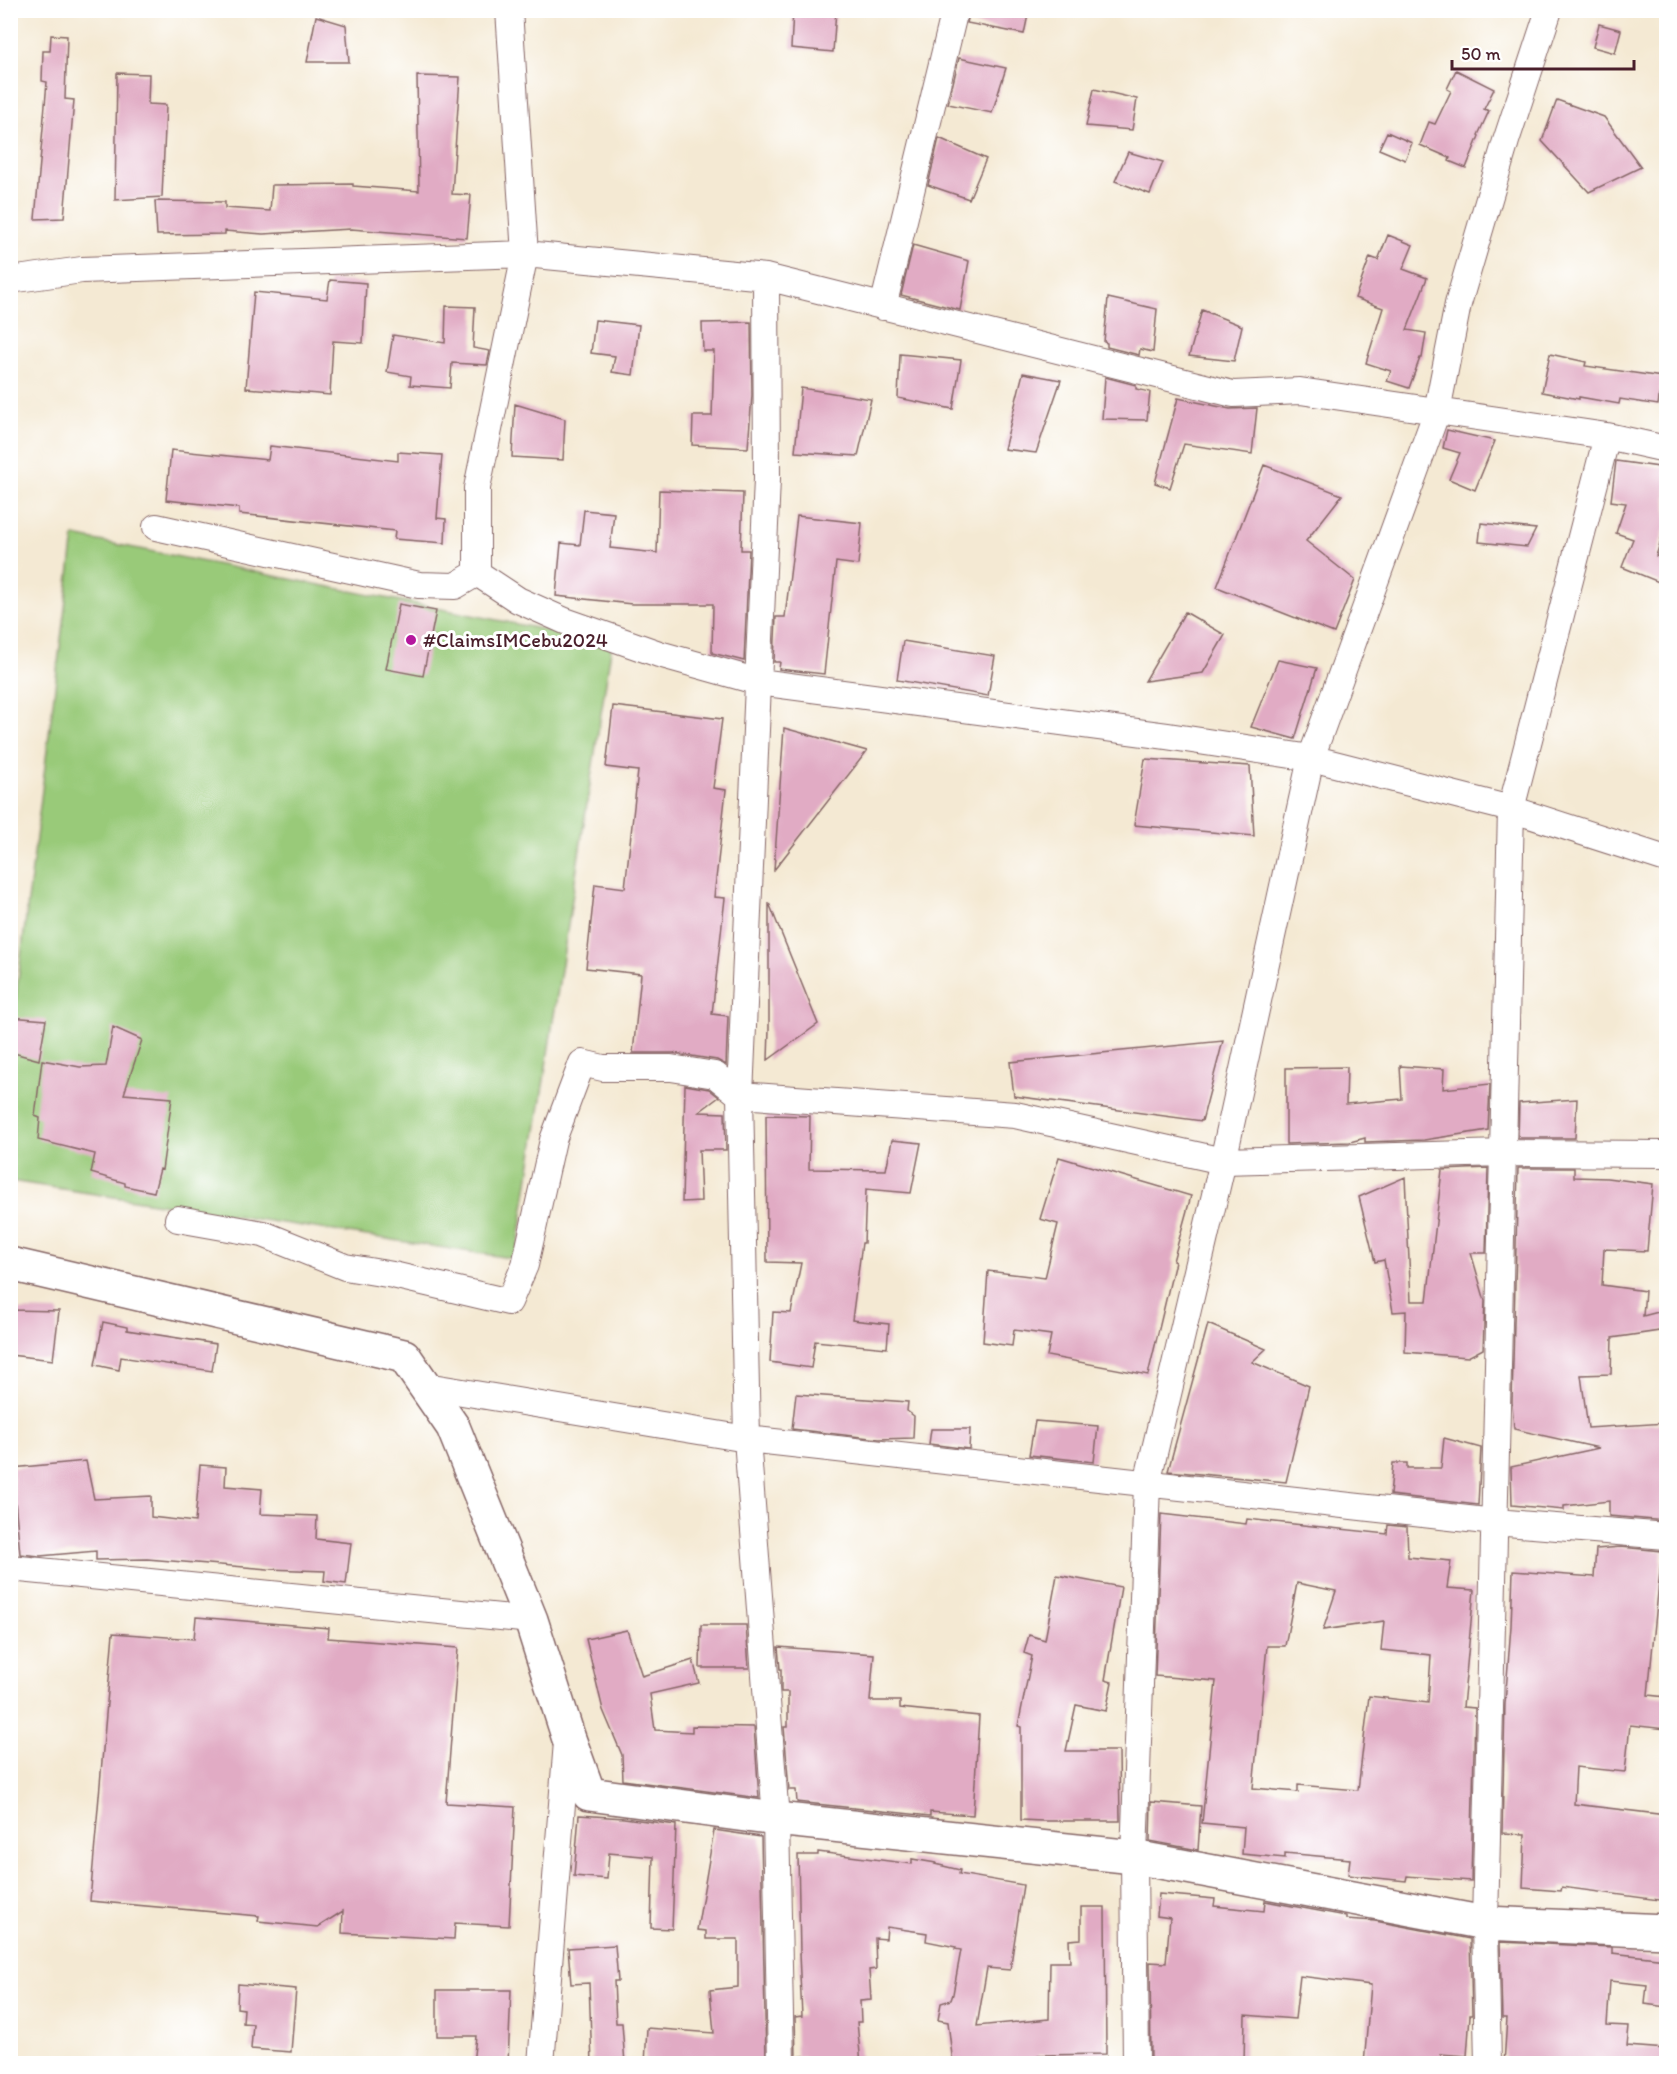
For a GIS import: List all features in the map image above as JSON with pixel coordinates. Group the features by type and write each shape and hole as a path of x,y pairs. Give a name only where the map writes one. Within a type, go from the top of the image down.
{"street":[{"path":"477,573 477,488 525,254 509,10"},
{"path":"882,307 955,10"},
{"path":"1136,2064 1134,1857 1147,1483 1223,1161 1311,758 1437,411 1458,304 1506,141 1550,10"},
{"path":"10,280 82,270 525,254 766,278 1233,394 1300,391 1607,436 1666,449"},
{"path":"766,278 767,479 740,1095 747,1439 776,1819 781,2064"},
{"path":"1488,2064 1485,1923 1511,809 1607,436"},
{"path":"156,527 419,585 455,586 477,573"},
{"path":"477,573 518,600 565,621 659,654 759,682 1167,736 1311,758 1511,809 1666,859"},
{"path":"178,1219 263,1234 345,1267 509,1302 525,1265 553,1140 582,1064 603,1068 671,1068 715,1075 740,1095 1015,1115 1223,1161 1503,1153 1666,1154"},
{"path":"10,1264 404,1356 453,1427 531,1620 589,1794 776,1819 1134,1857 1485,1923 1666,1931"},
{"path":"426,1386 747,1439 1495,1522 1666,1536"},
{"path":"10,1568 531,1620"},
{"path":"541,2064 568,1736"}],"green space":[{"path":"74,536 612,643 516,1259 11,1181 11,1036"}],"building":[{"path":"793,10 836,10 833,52 791,48"},
{"path":"970,10 1029,10 1024,34 967,23"},
{"path":"316,16 346,25 349,62 307,62"},
{"path":"1599,24 1621,30 1615,53 1593,47"},
{"path":"51,35 67,36 65,99 74,100 64,218 35,219 47,82 42,81 43,51 50,51"},
{"path":"959,58 1006,68 992,113 948,104"},
{"path":"1456,70 1494,89 1484,109 1489,111 1466,168 1420,145 1429,122 1435,124 1451,91 1447,89"},
{"path":"117,73 149,74 148,104 166,105 162,197 115,200"},
{"path":"417,76 460,77 452,194 471,195 467,238 351,229 263,234 225,231 225,234 157,235 155,201 225,202 225,208 270,211 272,185 353,184 353,186 419,191"},
{"path":"1094,89 1137,99 1132,130 1086,126"},
{"path":"1557,100 1604,117 1641,167 1589,192 1542,141"},
{"path":"1387,132 1412,143 1405,160 1379,149"},
{"path":"939,138 986,159 969,199 928,185"},
{"path":"1128,152 1163,162 1150,194 1115,181"},
{"path":"1388,235 1413,245 1403,269 1427,278 1407,330 1426,333 1422,358 1420,358 1409,388 1387,381 1391,371 1366,363 1383,308 1355,298 1370,257 1378,260"},
{"path":"913,245 969,261 960,310 901,295"},
{"path":"330,280 366,283 363,343 333,341 330,395 246,388 254,292 327,299"},
{"path":"1108,298 1157,309 1153,352 1140,349 1139,355 1107,347 1107,343 1104,342"},
{"path":"446,306 475,307 473,348 490,351 487,365 452,363 450,388 410,385 411,376 387,372 393,335 445,343"},
{"path":"1202,310 1242,326 1234,361 1189,356"},
{"path":"595,320 639,325 633,375 612,372 615,356 591,353"},
{"path":"751,322 752,395 748,448 692,445 693,416 712,416 714,351 703,351 702,323"},
{"path":"900,354 961,360 953,409 898,398"},
{"path":"1550,354 1586,362 1585,366 1662,377 1658,405 1620,399 1619,404 1542,392"},
{"path":"1023,373 1061,380 1036,453 1004,449"},
{"path":"1105,377 1136,385 1136,389 1150,392 1147,420 1102,419"},
{"path":"801,388 871,399 858,456 795,452"},
{"path":"1178,398 1230,409 1257,408 1252,454 1184,444 1170,488 1155,483"},
{"path":"515,404 565,419 563,460 512,457"},
{"path":"1447,430 1495,441 1475,490 1449,479 1460,453 1443,448"},
{"path":"270,446 398,461 398,452 442,455 437,518 446,519 445,543 394,539 395,531 239,514 239,508 166,500 171,450 268,460"},
{"path":"1616,461 1666,468 1666,524 1656,556 1666,560 1666,585 1622,567 1633,539 1616,533 1626,503 1611,501"},
{"path":"1264,465 1342,495 1306,541 1355,580 1334,633 1217,587"},
{"path":"659,490 743,493 741,550 749,550 744,661 712,653 713,604 632,604 556,596 561,543 580,545 584,510 614,513 610,548 657,553"},
{"path":"797,516 862,523 858,565 836,562 824,674 779,669 780,662 774,662 776,617 785,617"},
{"path":"1481,523 1536,529 1527,547 1479,542"},
{"name":"#ClaimsIMCebu2024","path":"399,604 436,611 423,676 386,669"},
{"path":"1185,612 1225,635 1203,673 1145,681"},
{"path":"903,641 995,656 988,696 897,680"},
{"path":"1278,660 1317,668 1295,739 1251,727"},
{"path":"613,706 722,719 713,788 726,790 714,897 725,898 712,1014 728,1016 726,1065 717,1060 673,1053 633,1053 641,974 586,968 595,884 625,888 638,771 606,767"},
{"path":"784,728 867,751 774,870"},
{"path":"1145,759 1250,766 1254,836 1134,825"},
{"path":"769,903 818,1024 768,1060 769,1029"},
{"path":"10,1017 46,1020 39,1060 10,1052"},
{"path":"113,1027 142,1040 124,1094 172,1098 162,1170 160,1169 154,1192 125,1186 125,1183 91,1173 95,1154 38,1140 40,1118 35,1116 42,1060 80,1067 106,1066"},
{"path":"1223,1041 1202,1121 1014,1096 1010,1062"},
{"path":"1400,1066 1444,1069 1443,1089 1490,1084 1488,1130 1424,1140 1365,1142 1365,1138 1350,1142 1286,1144 1286,1068 1347,1067 1346,1104 1402,1099"},
{"path":"685,1085 709,1089 719,1097 699,1112 725,1113 726,1150 699,1150 701,1201 682,1202"},
{"path":"1577,1099 1575,1138 1518,1138 1519,1103"},
{"path":"766,1115 810,1116 809,1169 886,1170 892,1140 921,1143 911,1193 866,1189 864,1243 862,1243 852,1320 889,1324 887,1348 815,1341 811,1368 770,1362 773,1312 791,1313 801,1263 767,1262"},
{"path":"1059,1157 1191,1196 1173,1261 1175,1262 1148,1375 1047,1356 1051,1335 1014,1330 1012,1346 983,1342 988,1271 1045,1278 1058,1224 1040,1219"},
{"path":"1488,1168 1486,1253 1471,1253 1485,1301 1483,1349 1468,1357 1405,1352 1406,1311 1393,1312 1384,1260 1375,1262 1359,1197 1405,1177 1411,1301 1427,1301 1442,1170"},
{"path":"1518,1168 1574,1168 1574,1177 1607,1178 1653,1184 1647,1251 1604,1249 1602,1285 1645,1291 1643,1316 1666,1310 1666,1330 1612,1338 1611,1374 1581,1375 1588,1428 1666,1423 1666,1521 1609,1516 1609,1501 1564,1506 1564,1510 1512,1505 1511,1467 1599,1448 1514,1429 1512,1402"},
{"path":"10,1310 59,1311 53,1360 10,1355"},
{"path":"103,1322 127,1327 127,1330 216,1344 212,1371 121,1357 119,1370 95,1365"},
{"path":"1208,1324 1266,1349 1252,1362 1309,1386 1286,1482 1168,1471"},
{"path":"796,1394 908,1402 907,1411 914,1416 913,1438 879,1439 792,1429"},
{"path":"1035,1421 1098,1426 1094,1462 1029,1455"},
{"path":"931,1429 970,1429 969,1449 929,1444"},
{"path":"1444,1438 1481,1448 1478,1505 1390,1495 1393,1463 1407,1463 1407,1468 1441,1468"},
{"path":"86,1461 94,1499 151,1496 151,1517 195,1522 200,1465 226,1467 225,1486 262,1489 260,1514 317,1516 316,1539 351,1543 346,1584 324,1581 325,1571 268,1569 147,1559 96,1560 96,1551 40,1556 20,1554 12,1468"},
{"path":"1161,1514 1246,1524 1247,1519 1387,1534 1388,1525 1407,1527 1408,1557 1451,1561 1447,1588 1474,1590 1463,1707 1475,1708 1471,1881 1407,1876 1406,1881 1348,1875 1350,1859 1285,1853 1285,1858 1242,1854 1244,1827 1202,1823 1216,1681 1155,1676","holes":["1297,1583 1336,1591 1323,1630 1384,1621 1381,1650 1431,1655 1428,1703 1369,1696 1358,1790 1298,1785 1298,1792 1253,1788 1267,1646 1285,1646"]},
{"path":"1621,1547 1662,1551 1648,1695 1666,1697 1666,1729 1630,1725 1625,1772 1576,1767 1574,1804 1666,1815 1666,1901 1562,1887 1561,1891 1523,1888 1525,1834 1502,1833 1505,1704 1513,1571 1594,1577 1596,1549"},
{"path":"1057,1575 1121,1587 1105,1680 1112,1682 1106,1711 1076,1705 1066,1751 1119,1751 1120,1821 1021,1820 1021,1727 1018,1726 1032,1656 1024,1653 1029,1635 1045,1640"},
{"path":"196,1617 329,1628 328,1638 458,1648 446,1803 515,1807 509,1926 455,1923 454,1939 342,1933 343,1911 318,1927 258,1921 259,1916 90,1901 113,1633 194,1639"},
{"path":"701,1625 746,1625 749,1668 700,1668"},
{"path":"627,1630 642,1676 693,1660 699,1683 650,1694 655,1730 692,1732 692,1726 754,1727 759,1798 623,1780 622,1755 603,1710 586,1639"},
{"path":"778,1647 874,1654 870,1701 900,1701 900,1708 979,1716 973,1815 930,1812 930,1816 797,1802 796,1790 789,1790 784,1727 788,1727 788,1692 781,1692"},
{"path":"1151,1802 1201,1806 1198,1850 1150,1841"},
{"path":"579,1815 676,1825 672,1929 651,1928 653,1857 609,1853 607,1879 574,1876"},
{"path":"714,1830 761,1837 766,2060 735,2064 645,2064 647,2028 714,2033 710,1990 738,1987 738,1939 706,1939 706,1931 697,1930"},
{"path":"818,1852 912,1864 912,1859 960,1870 959,1874 1023,1885 1010,1970 987,1968 977,2026 1049,2019 1050,1962 1070,1962 1069,1940 1081,1939 1081,1907 1105,1907 1106,2054 1038,2055 1038,2064 953,2064 948,2022 938,2020 941,2003 951,2000 953,1994 961,1950 926,1941 927,1933 887,1927 886,1939 875,1938 876,1969 869,1970 871,2000 860,2001 861,2022 857,2022 861,2064 804,2064 804,2056 796,2057 795,2017 802,2016 798,1855 818,1855"},
{"path":"1159,1894 1215,1899 1214,1906 1264,1911 1265,1901 1346,1916 1346,1919 1375,1921 1470,1939 1472,2015 1470,2015 1467,2056 1441,2054 1441,2064 1364,2064 1371,1985 1300,1976 1295,2019 1245,2015 1244,2064 1151,2064 1150,1962 1166,1963 1170,1918 1157,1916"},
{"path":"1500,1942 1612,1947 1612,1953 1666,1959 1666,2007 1645,2004 1647,1985 1610,1981 1607,2025 1629,2026 1627,2046 1666,2049 1666,2064 1504,2064 1507,2018 1502,2018"},
{"path":"615,1945 618,1981 614,1981 616,2023 622,2023 625,2064 592,2064 589,1983 571,1984 568,1948"},
{"path":"238,1984 296,1989 291,2052 251,2049 253,2024 243,2023 244,2009 237,2008"},
{"path":"437,1990 511,1990 508,2064 473,2064 476,2036 437,2036"}],"place":[{"name":"#ClaimsIMCebu2024","path":"411,640"}]}
